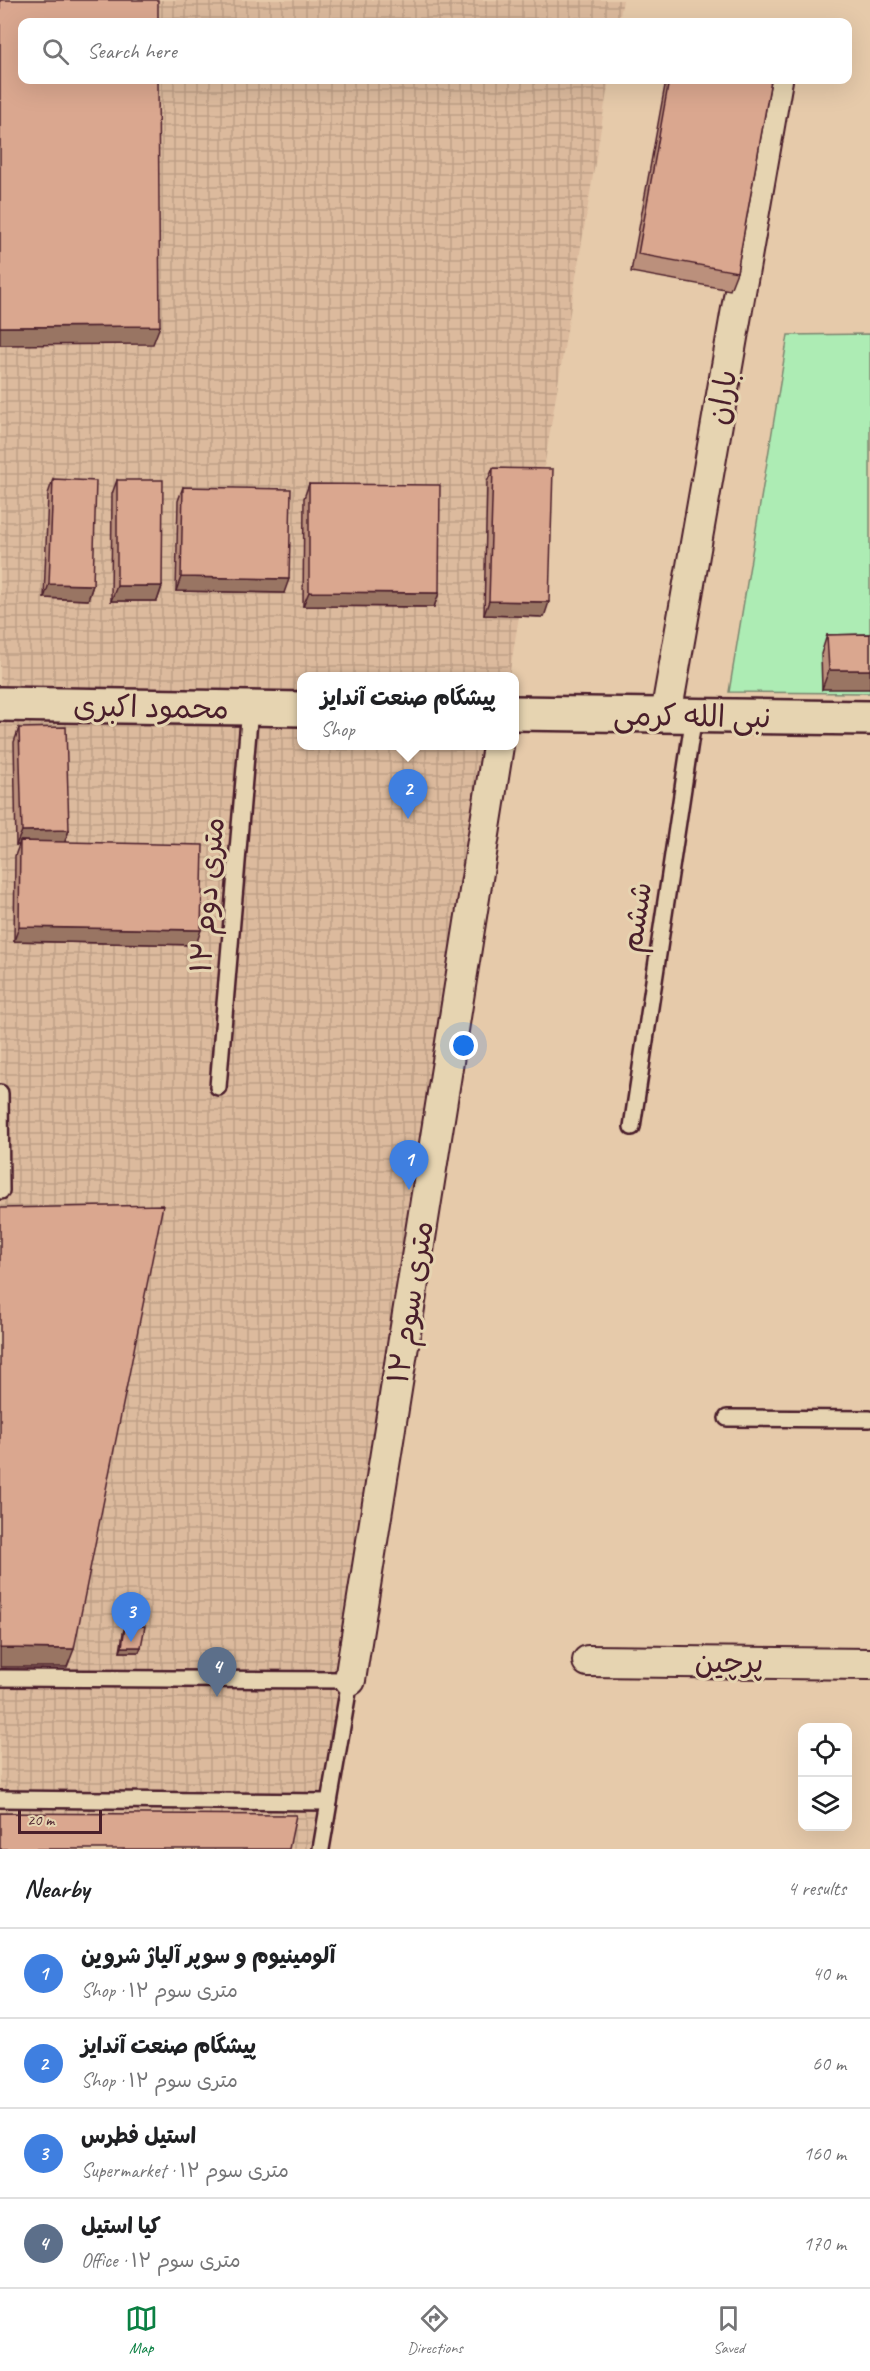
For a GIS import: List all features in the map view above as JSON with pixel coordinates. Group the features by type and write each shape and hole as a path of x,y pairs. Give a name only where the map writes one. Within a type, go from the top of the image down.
{"street":[{"name":"باران","path":"680,715 776,84"},
{"name":"محمود اکبری","path":"0,704 297,709"},
{"name":"نبی الله کرمی","path":"519,713 870,718"},
{"name":"۱۲ متری سوم","path":"350,1680 497,750"},
{"name":"پرچین","path":"588,1661 870,1664"}],"lane":[{"name":"۱۲ متری دوم","path":"218,1087 250,708"},
{"name":"ششم","path":"632,1127 680,715"},
{"path":"0,1093 2,1191"},
{"path":"727,1418 870,1419"},
{"path":"0,1678 350,1680 321,1849"},
{"path":"0,1799 329,1802"}],"shaded area":[{"path":"0,0 623,0 620,18 18,18 18,84 608,84 510,672 297,672 297,750 497,750 451,1088 310,1849 0,1849"}],"green space":[{"path":"870,334 870,693 729,692 788,335"}],"building":[{"path":"0,0 158,0 158,18 18,18 18,84 158,84 160,326 0,327"},
{"path":"668,84 770,84 737,272 638,254"},
{"path":"493,468 553,469 549,602 489,601"},
{"path":"53,479 96,481 93,585 49,584"},
{"path":"117,480 163,480 162,586 117,586"},
{"path":"309,484 440,485 439,593 309,592"},
{"path":"183,487 291,489 289,579 181,577"},
{"path":"870,634 870,670 829,670 827,635"},
{"path":"66,727 69,830 22,831 19,728"},
{"path":"20,841 203,845 201,930 19,927"},
{"path":"163,1205 74,1649 0,1648 0,1208"},
{"path":"145,1626 141,1647 122,1647 125,1627"},
{"path":"0,1813 296,1815 289,1849 0,1849"}],"place":[{"name":"پیشگام صنعت آندایز","path":"408,819"},
{"name":"آلومینیوم و سوپر آلیاژ شروین","path":"409,1190"},
{"name":"استیل فطرس","path":"131,1642"},
{"name":"کیا استیل","path":"217,1697"}]}
